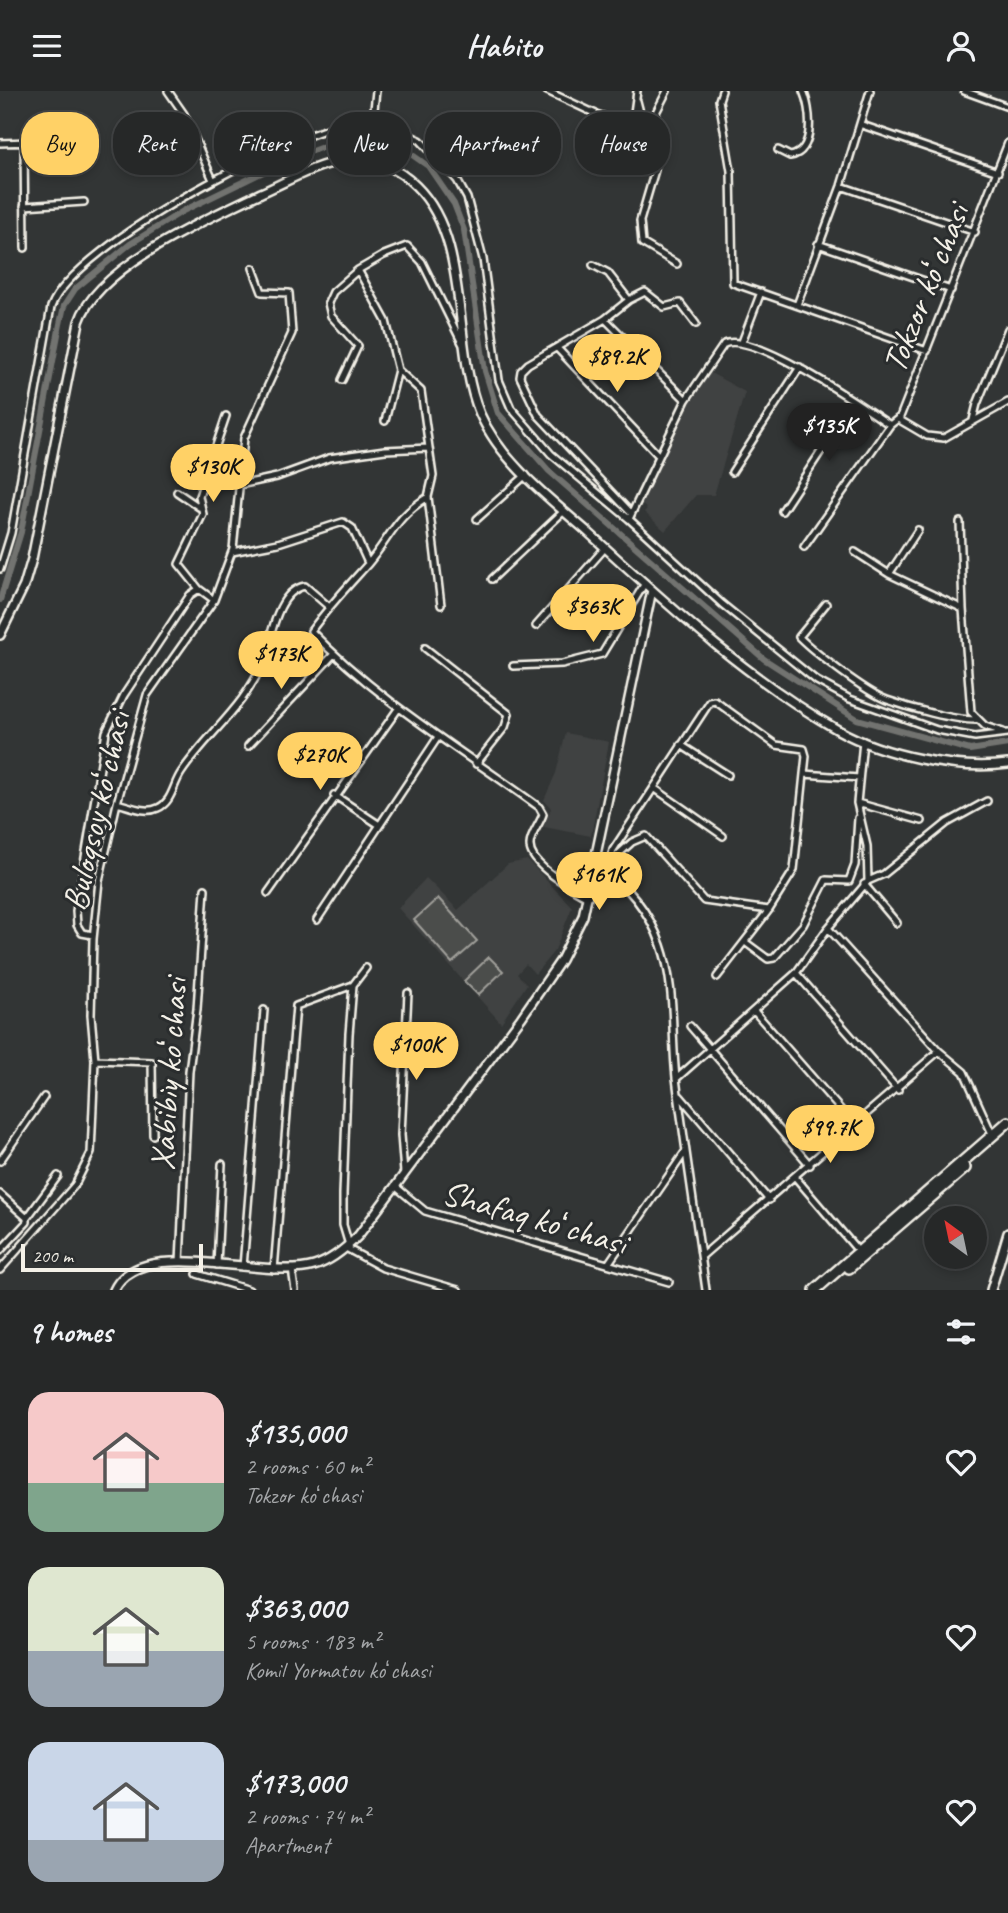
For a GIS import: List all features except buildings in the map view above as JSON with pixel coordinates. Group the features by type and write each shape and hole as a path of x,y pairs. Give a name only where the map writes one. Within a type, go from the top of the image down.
{"main road":[{"path":"825,1286 859,1252 1008,1122"},
{"path":"815,1290 825,1286 1008,1131"}],"street":[{"path":"168,91 184,114 213,180"},
{"path":"374,112 376,91"},
{"path":"547,91 617,123 630,119 637,101"},
{"path":"637,91 640,112"},
{"path":"656,112 667,91"},
{"path":"722,91 719,100 731,171 732,281 927,351"},
{"path":"778,150 790,156 799,153 803,148 812,116 803,91"},
{"path":"797,305 862,125 862,112 870,91"},
{"path":"964,91 1008,107"},
{"path":"862,125 998,172"},
{"path":"0,569 11,533 55,295 95,256 155,214 213,180 328,127"},
{"path":"411,136 419,140 457,180 467,198 486,281 499,380 511,408 551,454 630,515"},
{"path":"0,143 21,143"},
{"name":"Tokzor koʻchasi","path":"804,547 890,425 898,419 975,232 1008,143"},
{"path":"0,635 24,586 32,559 81,316 102,289 144,254 204,220 316,168 346,160 369,160 406,177 431,205 448,249 464,328 462,343 467,375 480,414 498,444 564,511 743,668 839,731 863,741 938,763 987,767 1008,764"},
{"path":"24,175 25,248"},
{"path":"654,175 640,221 642,243 677,264"},
{"path":"841,185 975,232"},
{"path":"24,206 84,202"},
{"path":"818,244 951,290"},
{"path":"342,380 358,346 331,316 328,303 338,287 392,250 407,246 422,262 462,343"},
{"path":"593,265 608,273 629,300"},
{"name":"Buloqsoy koʻchasi","path":"0,1271 75,1185 91,1153 95,1060 91,1015 93,935 99,881 117,803 147,695 214,600 232,552 244,438 292,333 289,293 262,292 253,268"},
{"path":"358,271 386,321 390,333 389,345 398,370 421,391 433,476 428,497 441,605"},
{"path":"696,324 680,303 664,306 645,292 521,371 525,390 538,415 630,515 722,604 817,681 850,699 937,730 975,737 1008,733"},
{"path":"742,342 761,292"},
{"path":"605,319 686,400"},
{"path":"973,420 976,404 1008,329"},
{"path":"630,515 686,400 724,344 742,342 800,367 890,425"},
{"path":"556,348 659,456"},
{"path":"732,472 800,367"},
{"path":"385,421 398,370"},
{"path":"782,512 854,401"},
{"path":"898,419 936,439 944,438 1008,402"},
{"path":"199,507 201,489 226,416"},
{"path":"239,485 277,477 330,458 384,450 429,448"},
{"path":"477,519 526,475"},
{"path":"177,492 199,507 203,514 179,564 199,589 214,600"},
{"path":"428,497 405,511 368,563 328,606 311,631 333,655 398,709 542,810 542,818 529,844 531,853 560,881 589,897"},
{"path":"492,579 564,511"},
{"path":"232,552 278,543 343,522 352,528 368,563"},
{"path":"960,522 971,712 976,720"},
{"path":"889,574 918,530"},
{"path":"536,626 605,548"},
{"path":"855,552 889,574 963,609"},
{"path":"513,666 562,664 602,654 645,583"},
{"path":"117,803 156,810 167,802 181,774 252,687 283,604 293,590 305,586 310,588 328,606"},
{"path":"93,935 82,933 77,925 76,911 106,732 124,695 156,645 190,595 199,589"},
{"path":"114,1290 121,1279 136,1269 180,1262 274,1270 312,1267 347,1247 404,1173 561,960 589,897 652,590"},
{"path":"826,604 799,637 811,647 885,699 963,720 976,720 996,731 1008,733"},
{"path":"425,648 509,714 505,727 476,764"},
{"path":"248,746 333,655"},
{"path":"610,862 613,851 705,708 715,701 776,745 804,749 806,756 794,870 769,910 718,977"},
{"path":"268,893 334,795 398,709"},
{"path":"317,921 378,824 438,737"},
{"path":"677,1079 796,974 828,928 866,883 870,871 857,803 863,741"},
{"path":"681,745 728,775"},
{"path":"804,774 859,778"},
{"path":"654,788 723,836"},
{"path":"334,795 378,824"},
{"path":"866,883 884,874 947,823 987,801"},
{"path":"857,803 922,821"},
{"path":"745,942 768,958 774,958 803,925 826,880 849,881 853,876 859,811"},
{"path":"604,868 632,842 646,836 704,901 769,910"},
{"path":"596,863 617,877 643,907 661,944 670,981 685,1152 706,1290"},
{"path":"866,883 897,923"},
{"name":"Xabibiy koʻchasi","path":"180,1262 189,1071 197,1009 205,889"},
{"path":"828,928 939,1051 964,1072 993,1136"},
{"path":"274,1270 296,1006 353,985 366,968"},
{"path":"796,974 898,1090"},
{"path":"353,985 344,1113 343,1225 347,1247 383,1268 458,1290"},
{"path":"404,1173 401,1135 408,993"},
{"path":"243,1267 264,1010"},
{"path":"754,1011 855,1126"},
{"path":"690,1026 711,1047 810,1165"},
{"path":"702,1256 898,1090 939,1051"},
{"path":"95,1060 152,1062 153,1135"},
{"path":"680,1096 769,1200"},
{"path":"0,1161 44,1097"},
{"path":"608,1264 685,1152"},
{"path":"217,1265 222,1164"},
{"path":"0,1251 58,1176"},
{"path":"795,1177 859,1252"},
{"name":"Shafaq koʻchasi","path":"394,1186 425,1211 669,1282"},
{"path":"0,1194 27,1218"},
{"path":"992,1290 1008,1233"},
{"path":"292,1269 295,1290"},
{"path":"197,1274 249,1290"}],"shaded area":[{"path":"709,372 745,392 714,495 696,495 665,531 644,512 647,509 639,502 679,418"},
{"path":"566,733 609,742 591,836 544,827 551,808 544,800 556,773"},
{"path":"527,860 572,907 555,950 535,974 526,964 517,974 527,984 501,1023 398,908 426,878 458,910 508,864"},
{"path":"438,898 477,941 452,963 414,920"},
{"path":"489,957 503,971 478,995 464,981"}],"waterway":[{"path":"0,600 21,532 64,306 75,289 130,244 183,211 290,159 347,138 366,136 401,147 428,166 454,204 464,230 485,371 498,413 549,471 764,659 857,719 970,750 1008,744"}]}
